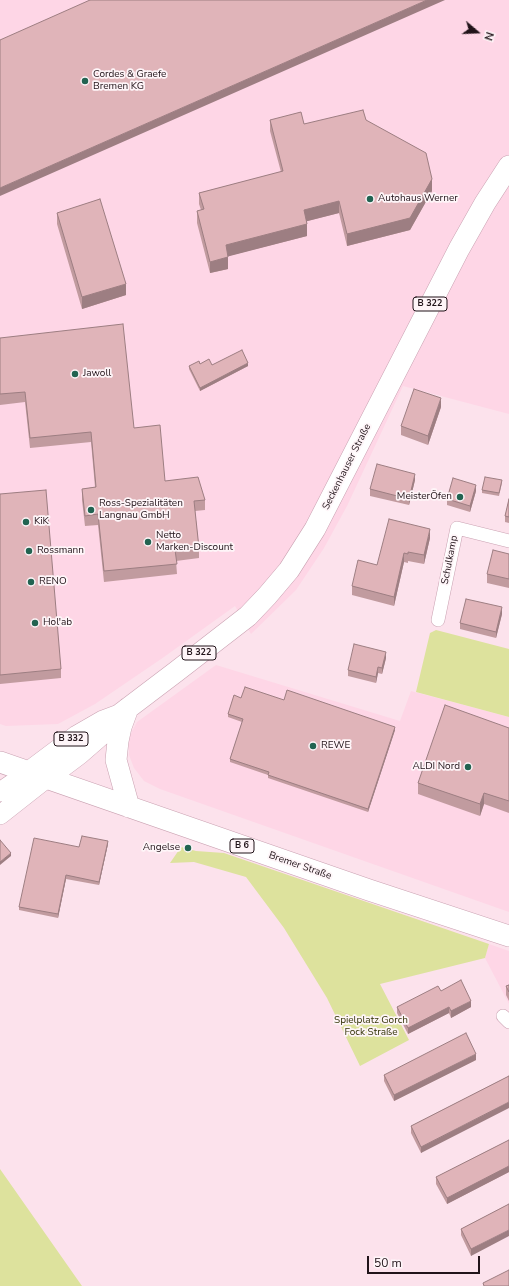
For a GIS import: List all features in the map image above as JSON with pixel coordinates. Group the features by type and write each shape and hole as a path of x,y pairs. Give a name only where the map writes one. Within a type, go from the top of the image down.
{"main road":[{"name":"Seckenhauser Straße","path":"123,711 248,616 289,570 315,529 459,249 485,203 509,166"},
{"name":"B 322","path":"38,775 79,754 109,729 123,711"},
{"path":"123,711 116,760 129,807"},
{"name":"B 6","path":"0,762 38,775"},
{"path":"0,792 38,775"},
{"path":"0,815 38,775"},
{"name":"Bremer Straße","path":"38,775 355,885 509,936"}],"street":[{"name":"Schulkamp","path":"438,620 456,528 509,541"}],"shaded area":[{"path":"0,0 509,0 509,414 403,386 347,506 324,548 296,590 251,634 235,606 95,704 58,724 6,726 0,724"},
{"path":"216,665 400,721 411,691 509,717 509,912 160,789 144,781 134,768 129,755 129,737 137,722"},
{"path":"489,944 509,951 509,1004 485,958"}],"green space":[{"path":"436,630 509,649 509,717 416,692 430,633"},
{"name":"Spielplatz Gorch Fock Straße","path":"181,847 196,851 224,853 489,944 485,958 380,984 409,1040 360,1066 327,998 284,928 246,877 194,862 170,863"},
{"path":"0,1169 82,1286 0,1286"}],"building":[{"path":"90,0 427,0 0,188 0,40"},
{"path":"363,110 366,120 426,153 432,179 410,218 347,234 339,201 304,210 307,224 226,245 228,257 210,262 197,211 204,209 199,193 283,171 270,120 301,112 304,124"},
{"path":"100,199 126,284 82,297 57,213"},
{"path":"123,324 134,428 160,425 165,481 198,477 205,500 194,501 199,548 175,550 177,564 104,571 98,514 85,516 82,489 96,487 91,432 30,438 25,392 0,394 0,338"},
{"path":"242,350 248,363 200,388 189,366 199,361 200,364 209,359 212,365"},
{"path":"414,389 441,398 428,436 401,426"},
{"path":"377,464 415,474 409,499 370,489"},
{"path":"485,477 502,480 499,493 482,490"},
{"path":"453,478 476,485 470,506 447,499"},
{"path":"46,490 61,669 0,675 0,494"},
{"path":"509,499 509,517 505,516"},
{"path":"389,519 430,529 424,555 408,552 408,554 404,553 394,597 352,586 358,560 377,565"},
{"path":"493,550 509,554 509,579 487,574"},
{"path":"466,599 502,607 496,632 460,623"},
{"path":"354,644 386,652 382,668 378,667 376,677 348,670"},
{"name":"REWE","path":"245,687 284,700 287,690 395,727 368,809 268,775 269,772 230,759 243,719 228,714 234,695 241,698"},
{"name":"ALDI Nord","path":"445,705 509,728 509,801 484,793 480,804 418,783"},
{"path":"82,836 108,841 99,882 66,875 58,914 19,907 34,838 79,847"},
{"path":"0,840 11,853 0,862"},
{"path":"461,980 471,1001 451,1011 449,1007 408,1028 397,1007 438,986 441,991"},
{"path":"509,985 509,992 506,986"},
{"path":"466,1033 476,1054 394,1095 384,1075"},
{"path":"509,1076 509,1102 421,1147 411,1126"},
{"path":"509,1140 509,1166 447,1198 436,1177"},
{"path":"509,1204 509,1230 471,1249 461,1229"},
{"path":"509,1270 509,1286 484,1286 483,1283"}],"place":[{"name":"Cordes & Graefe Bremen KG","path":"85,81"},
{"name":"Autohaus Werner","path":"370,199"},
{"name":"Jawoll","path":"75,374"},
{"name":"MeisterÖfen","path":"460,497"},
{"name":"Ross-Spezialitäten Langnau GmbH","path":"91,510"},
{"name":"KiK","path":"26,522"},
{"name":"Netto Marken-Discount","path":"148,542"},
{"name":"Rossmann","path":"29,551"},
{"name":"RENO","path":"31,582"},
{"name":"Hol'ab","path":"35,623"},
{"name":"REWE","path":"313,746"},
{"name":"ALDI Nord","path":"468,767"},
{"name":"Angelse","path":"188,848"}]}
